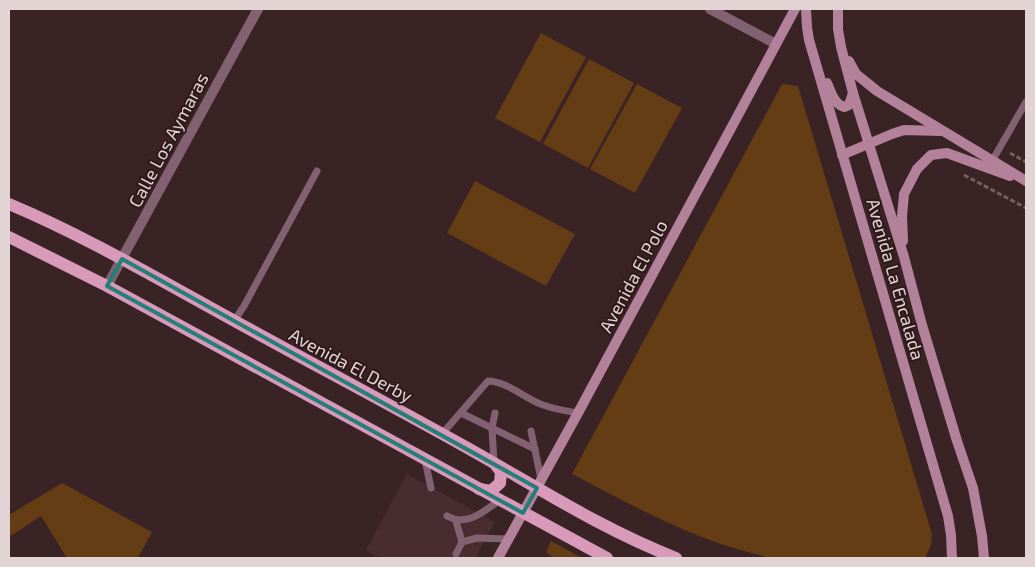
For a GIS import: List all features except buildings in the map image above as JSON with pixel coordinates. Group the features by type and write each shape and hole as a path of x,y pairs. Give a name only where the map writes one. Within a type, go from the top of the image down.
{"main road":[{"name":"Avenida El Polo","path":"498,558 578,413 794,9"},
{"name":"Avenida La Encalada","path":"806,9 807,28 812,50 948,516 952,558"},
{"path":"838,9 838,29 841,47 856,74 866,83 1026,182"},
{"name":"Avenida La Encalada","path":"841,47 853,93 904,257 922,325 973,488 984,558"},
{"path":"812,50 837,103 844,107 849,105 853,93"},
{"path":"842,155 904,130 943,131"},
{"path":"904,257 902,216 904,194 917,169 931,155 947,153 1026,182"},
{"name":"Avenida El Derby","path":"9,204 43,218 122,259 494,463 539,484 627,537 676,558"},
{"path":"9,237 107,286 607,558"},
{"path":"479,489 491,490 500,483 501,472 494,463"}],"street":[{"name":"Calle Los Aymaras","path":"107,286 258,9"},
{"path":"710,9 776,44"}],"lane":[{"path":"992,161 1026,102"},
{"path":"234,321 244,306 316,171"},
{"path":"442,434 488,381 494,381 542,408 578,413"},
{"path":"462,413 535,449"},
{"path":"494,463 492,428 495,413"},
{"path":"532,431 539,484"},
{"path":"424,459 431,488"},
{"path":"447,516 456,521 473,518 500,500"},
{"path":"456,521 462,542 456,554"},
{"path":"462,542 477,538 508,539"}],"path":[{"path":"960,173 1026,208"}],"highlighted area":[{"path":"122,259 537,488 523,513 107,286"}],"shaded area":[{"path":"541,33 586,57 540,142 495,118"},
{"path":"589,59 634,83 588,168 543,144"},
{"path":"637,84 682,108 635,193 590,169"},
{"path":"782,84 798,86 932,534 931,545 925,558 773,558 746,552 670,524 572,474"},
{"path":"475,181 575,234 546,286 447,233"},
{"path":"407,474 495,522 475,558 380,558 366,550"},
{"path":"62,483 152,532 138,558 67,558 41,516 9,537 9,515"},
{"path":"551,541 582,558 554,558 546,552"}]}
